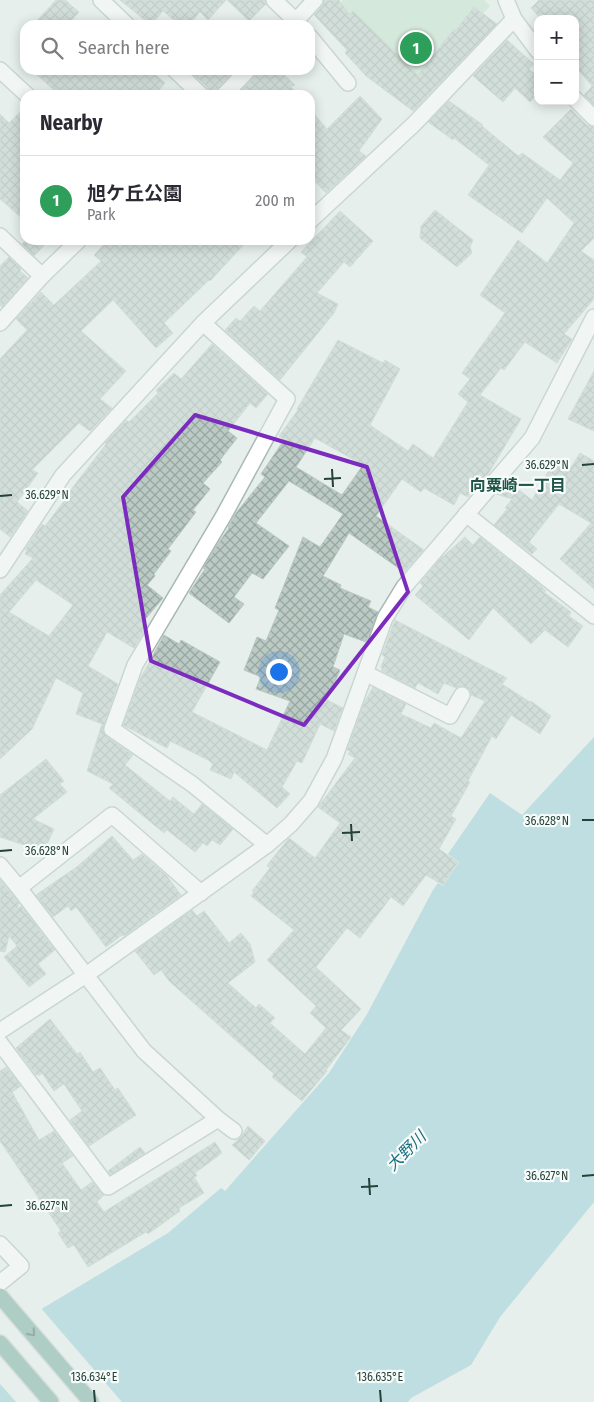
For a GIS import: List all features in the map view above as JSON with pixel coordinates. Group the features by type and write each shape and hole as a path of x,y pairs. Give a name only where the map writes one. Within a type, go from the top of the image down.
{"main road":[{"path":"0,1296 91,1402"},
{"path":"0,1343 51,1402"}],"street":[{"path":"100,0 122,20"},
{"path":"274,0 292,20"},
{"path":"299,20 314,0"},
{"path":"506,0 514,18 534,46"},
{"path":"315,211 414,124 514,18"},
{"path":"315,43 348,83"},
{"path":"0,70 22,90"},
{"path":"180,75 196,90"},
{"path":"229,90 243,75"},
{"path":"579,103 594,118"},
{"path":"0,236 42,276"},
{"path":"0,323 42,276 74,245"},
{"path":"0,570 63,475 203,323 285,245"},
{"path":"0,1031 86,975 267,845 291,824 311,801 334,759 385,618 404,587 532,438 594,317"},
{"path":"203,323 287,399 224,515 135,665 112,729 192,784 267,845"},
{"path":"466,514 594,616"},
{"path":"365,672 450,716 462,695"},
{"path":"19,888 112,815 201,893"},
{"path":"0,865 144,1051 218,1119 234,1131"},
{"path":"0,1043 108,1187 218,1119"},
{"path":"0,1244 21,1266 0,1283"}],"highlighted area":[{"path":"195,415 367,467 408,592 304,725 151,661 123,497"}],"green space":[{"path":"343,0 484,0 490,6 416,84 340,4"}],"water":[{"name":"大野川","path":"594,737 594,1202 500,1317 471,1365 411,1398 408,1402 0,1402 0,1334 168,1233 221,1188 225,1191 329,1073 366,1016 433,890 438,883 443,886 459,862 448,854 490,793 522,815"}],"pier":[{"path":"40,1307 122,1402 16,1402 0,1384 0,1331"}],"building":[{"path":"56,0 65,0 79,12 72,20 38,20"},
{"path":"120,0 226,0 208,20 200,12 193,20 174,20 163,11 155,20 145,20"},
{"path":"227,0 265,0 266,4 248,20"},
{"path":"324,0 339,0 349,14 353,11 418,75 474,7 497,24 413,111 366,76 345,53 347,50 314,15 322,6"},
{"path":"539,0 594,0 594,105 584,95 592,86 579,71 579,15 537,15 531,8"},
{"path":"507,40 534,64 529,69 534,73 534,98 530,102 515,88 503,102 473,76"},
{"path":"37,75 156,75 165,83 159,90 54,90"},
{"path":"194,75 230,75 217,90 209,90"},
{"path":"284,75 295,85 291,87 294,90 242,90 255,76"},
{"path":"360,96 382,119 359,151 366,156 326,193 315,181 315,115 327,129"},
{"path":"449,101 483,125 517,155 519,156 522,153 560,180 573,163 543,137 571,109 587,125 594,127 594,238 581,251 594,260 594,299 564,334 572,339 557,363 525,342 504,370 501,368 480,395 521,419 487,476 477,488 474,487 468,497 460,493 454,505 424,488 421,492 402,479 376,516 424,550 404,572 349,533 323,576 341,585 340,588 371,601 368,607 378,612 366,642 344,634 333,667 340,670 327,700 343,708 334,731 320,724 302,763 297,761 282,787 290,794 277,808 234,772 231,779 210,770 213,764 208,760 170,741 167,748 123,725 139,681 164,635 179,644 181,640 220,662 192,712 267,750 290,701 256,689 261,677 244,670 257,637 266,641 279,610 275,608 303,537 320,547 343,514 289,481 256,523 289,546 263,579 252,573 234,597 244,604 229,623 189,593 205,569 203,568 229,528 236,513 265,477 261,474 284,440 279,436 298,410 338,340 383,363 385,360 400,369 370,425 408,451 413,444 433,458 468,402 458,394 470,379 462,373 505,313 480,295 518,240 547,263 574,223 547,198 522,233 468,195 489,165 454,138 453,140 428,122","holes":["315,438 363,465 342,495 296,467"]},
{"path":"20,112 20,217 0,199 0,114 9,123"},
{"path":"435,210 473,240 470,247 472,253 457,267 420,238 421,226"},
{"path":"340,211 373,241 350,267 344,262 317,293 338,304 334,313 280,380 225,330 236,318 240,321 254,306 260,311 307,257 301,252 308,245 315,245 315,237"},
{"path":"23,245 44,245 34,256"},
{"path":"103,245 243,245 210,281 164,323 173,333 156,348 113,300 81,331 126,371 100,399 112,408 90,431 79,423 32,470 38,473 17,502 28,511 10,537 0,529 0,359 27,330 16,319 41,292 54,305 101,261 94,255"},
{"path":"9,257 28,278 2,307 0,305 0,266"},
{"path":"212,344 268,394 256,408 250,403 228,431 237,438 220,460 222,462 203,483 210,489 193,510 196,512 168,549 171,551 147,585 163,598 142,623 147,626 134,648 107,632 88,666 118,684 103,729 107,737 133,755 125,765 170,801 173,797 194,814 202,804 233,829 220,845 212,840 207,846 203,843 195,852 167,830 164,833 109,788 113,784 87,771 102,724 76,714 83,693 56,678 32,729 0,759 0,595 33,558 25,554 27,551 25,550 42,524 45,526 71,492 105,443 126,420 129,422 158,393 156,390 174,373 181,379","holes":["36,580 73,605 49,636 9,612"]},
{"path":"594,371 594,431 568,419"},
{"path":"580,453 594,461 594,589 560,559 591,523 559,504 529,542 537,549 532,554 494,525 507,509 505,508 512,499 496,494 503,486 515,494 519,490 532,500 553,463 568,472"},
{"path":"465,537 473,545 480,537 538,583 546,591 544,592 571,612 569,616 583,626 568,647 545,630 531,644 493,608 469,640 415,595 423,586 420,583 439,560"},
{"path":"395,620 507,678 502,684 531,701 551,716 540,734 511,715 496,739 492,736 451,816 456,819 439,849 458,862 443,885 426,875 403,906 391,897 360,938 347,928 316,967 361,1009 341,1030 351,1037 327,1071 302,1101 272,1077 274,1074 169,981 161,970 154,975 135,951 192,910 197,916 204,911 229,943 241,933 250,944 255,962 228,983 256,1008 259,1004 275,1018 270,1023 305,1054 326,1028 310,1013 316,1006 267,960 294,930 251,896 254,892 252,891 270,868 267,866 268,864 289,838 315,858 340,823 318,807 355,758 348,754 350,751 347,750 364,703 373,687 406,704 401,714 431,728 434,723 461,738 485,701 471,695 470,690 466,687 456,688 444,683 438,694 418,683 415,688 382,671 381,666 385,657 382,655"},
{"path":"46,759 64,781 60,784 67,792 33,819 54,829 48,842 39,850 0,837 0,795"},
{"path":"112,836 133,860 142,854 167,876 181,895 106,947 76,907 71,911 68,906 53,917 36,895 78,866"},
{"path":"0,880 19,903 17,909 21,906 55,950 38,964 46,974 29,987 4,957 17,946 9,936 5,952 0,951"},
{"path":"50,1019 77,1054 80,1052 93,1072 100,1068 115,1090 118,1088 136,1115 89,1146 70,1120 82,1111 64,1084 54,1091 42,1073 39,1076 38,1074 36,1075 16,1048"},
{"path":"6,1067 21,1086 12,1092 39,1140 54,1131 73,1156 62,1163 81,1190 92,1182 104,1195 97,1202 104,1212 215,1142 222,1153 195,1173 197,1176 194,1177 204,1193 179,1208 180,1211 148,1234 146,1232 88,1267 74,1245 68,1248 58,1233 61,1231 0,1141 0,1071"},
{"path":"248,1126 265,1141 249,1160 232,1145 241,1137"},
{"path":"140,1147 145,1153 110,1175 108,1171"}],"place":[{"name":"旭ケ丘公園","path":"416,48"}],"district":[{"name":"向粟崎一丁目","path":"518,485"}]}
